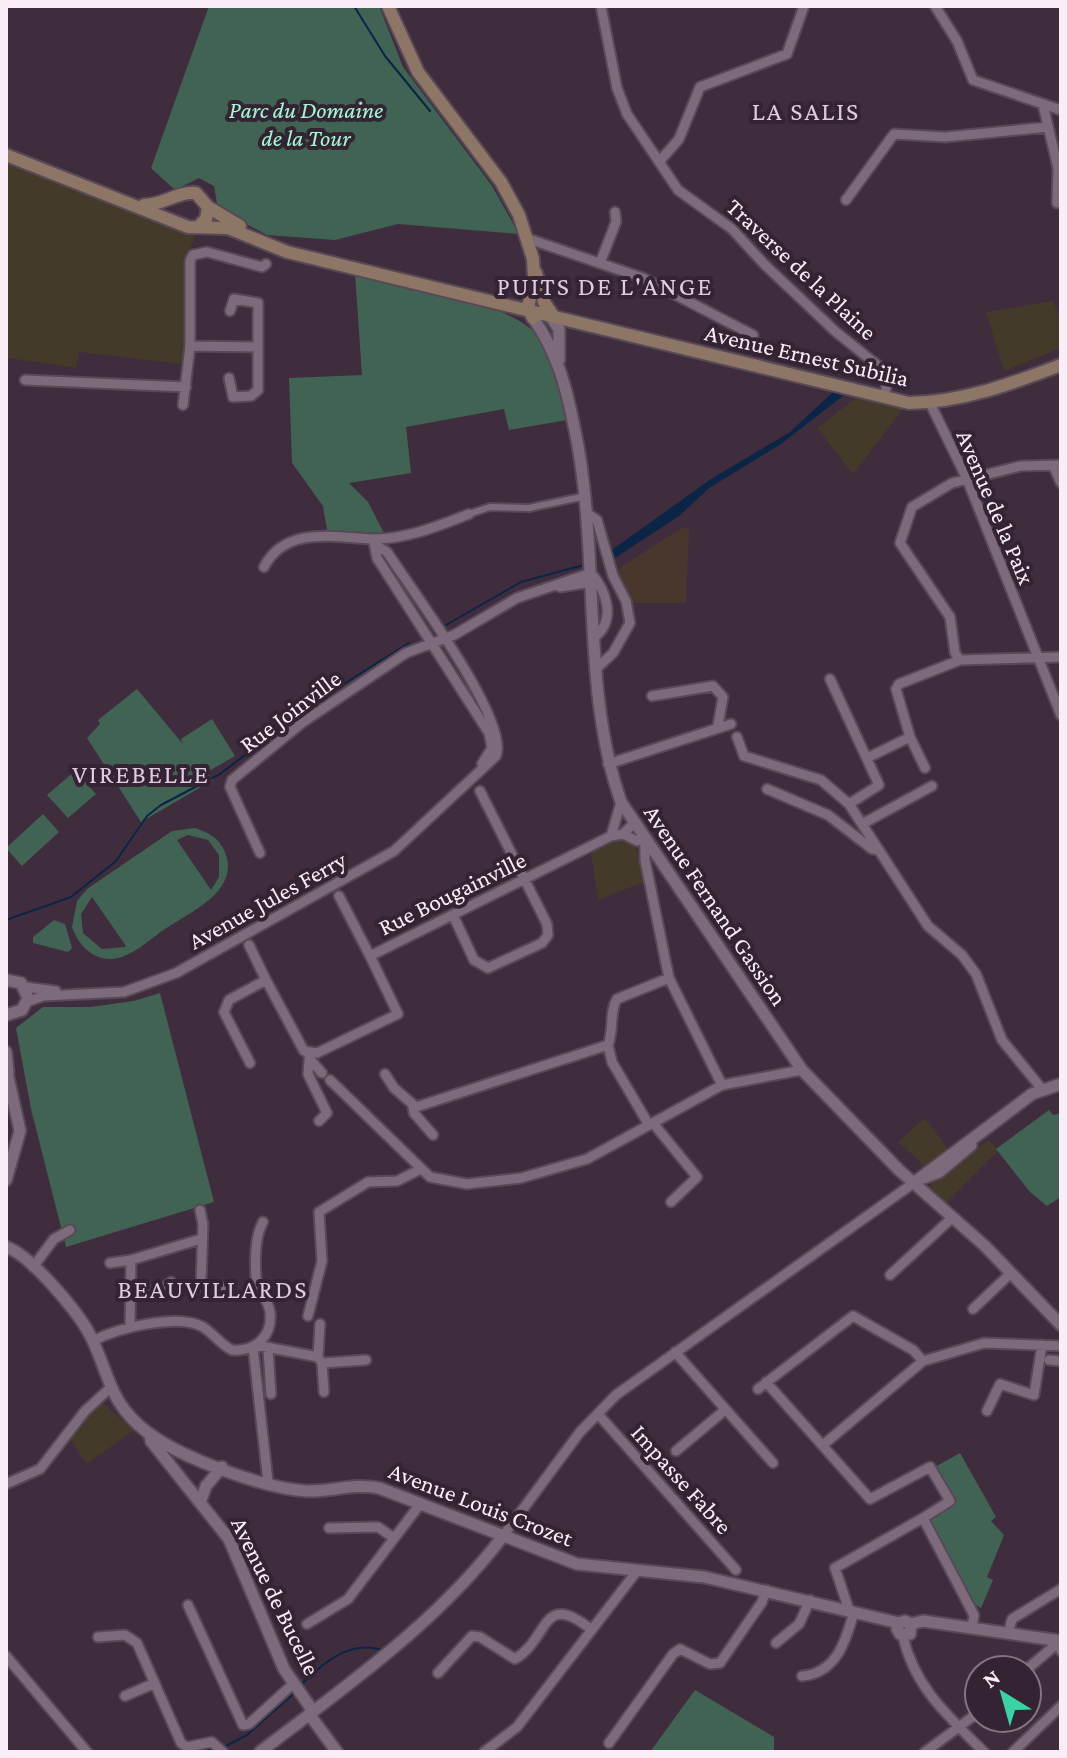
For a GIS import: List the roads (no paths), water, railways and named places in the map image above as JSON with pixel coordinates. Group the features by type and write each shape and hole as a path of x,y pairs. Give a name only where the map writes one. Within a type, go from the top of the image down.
{"main road":[{"path":"388,6 418,72 501,182 529,239 543,317"},
{"path":"6,152 188,227 228,228 276,249"},
{"path":"137,206 159,205 196,193 208,207 276,249"},
{"path":"176,220 173,208 178,197"},
{"path":"200,225 206,219 208,207"},
{"name":"Avenue Ernest Subilia","path":"276,249 505,304 543,317 884,398 930,403 982,393 1061,365"},
{"path":"505,304 524,291 534,267"}],"street":[{"name":"Traverse de la Plaine","path":"601,6 617,88 627,114 678,190 732,229 836,332 881,368 888,378 884,398"},
{"path":"659,162 684,131 700,87 787,54 804,6"},
{"path":"935,6 957,41 973,80 1061,110"},
{"path":"1043,105 1058,168 1057,203"},
{"path":"846,200 894,134 945,137 1048,127"},
{"path":"600,263 616,222 615,212"},
{"path":"529,239 643,278 753,335"},
{"path":"183,405 190,346 189,269 193,255 207,252 262,267 266,264"},
{"path":"229,378 233,397 251,396 258,390 258,303 234,299 230,311"},
{"name":"Avenue Fernand Gassion","path":"543,317 559,355 586,496 600,719 608,764 621,802 802,1070 1061,1325"},
{"path":"559,355 566,336 582,326"},
{"path":"190,346 258,347"},
{"path":"25,380 186,387"},
{"name":"Avenue de la Paix","path":"930,403 967,479 1061,715"},
{"path":"960,660 955,653 950,617 901,547 900,539 915,505 952,483 1021,466 1058,466 1061,483"},
{"path":"264,567 276,548 324,534 373,541 416,532 490,507 529,508 586,496"},
{"path":"588,514 597,520 613,576 629,612 626,632 598,667"},
{"name":"Avenue Jules Ferry","path":"27,1002 36,997 124,992 176,973 394,851 496,756 499,744 488,710 387,552 373,541"},
{"name":"Avenue Jules Ferry","path":"373,541 377,558 492,741 490,754 463,789"},
{"name":"Rue Joinville","path":"260,853 230,787 232,780 318,711 406,653 444,639 508,602 541,590 592,578"},
{"path":"925,768 910,737 896,686 960,660 1061,657"},
{"path":"830,679 879,785 849,804"},
{"path":"652,696 713,686 723,697 718,725"},
{"path":"608,764 718,725 731,724"},
{"path":"737,737 744,756 821,780 849,804 928,926 962,955 976,974 1002,1040 1042,1089"},
{"path":"867,758 910,737"},
{"path":"864,823 932,786"},
{"path":"767,789 828,815 872,849 879,850"},
{"path":"453,915 474,960 482,967 497,966 542,943 548,935 547,924 480,791"},
{"path":"621,802 616,833 637,841 645,837 645,860 669,978 722,1085"},
{"name":"Rue Bougainville","path":"308,1058 398,1014 370,956 634,823"},
{"path":"339,896 370,956"},
{"path":"249,945 308,1058 435,1180 467,1184 521,1178 587,1159 722,1085 802,1070"},
{"path":"669,978 617,999 614,1004 613,1035 608,1045 612,1062 651,1124 697,1177 671,1202"},
{"path":"6,980 17,980 25,987 27,1002 22,1010 7,1018"},
{"path":"250,1063 224,1012 229,1000 266,980"},
{"name":"Avenue Jules Ferry","path":"25,987 66,995"},
{"path":"413,1107 608,1045"},
{"path":"6,1052 20,1131 6,1180"},
{"path":"308,1058 308,1074 327,1113 319,1121"},
{"path":"385,1074 433,1135"},
{"path":"260,1752 395,1647 475,1571 554,1465 616,1395 917,1181 977,1134 1042,1089 1061,1084"},
{"path":"308,1316 322,1261 319,1212 368,1182 397,1181 421,1169"},
{"path":"200,1210 203,1224 202,1286 223,1288"},
{"path":"890,1275 953,1217"},
{"path":"254,1346 266,1336 270,1320 256,1272 258,1231 263,1222"},
{"path":"33,1267 54,1239 70,1230"},
{"path":"110,1263 131,1260 201,1239"},
{"name":"Avenue Louis Crozet","path":"6,1247 18,1252 77,1316 93,1341 110,1388 131,1419 150,1434 222,1467 309,1491 364,1485 421,1503 577,1564 704,1577 905,1624 919,1621 1009,1631 1060,1645"},
{"path":"130,1326 131,1260"},
{"path":"973,1309 1011,1273"},
{"path":"131,1291 160,1291 171,1282"},
{"path":"802,1676 811,1675 840,1655 852,1611 835,1568 950,1501 928,1466 873,1500 762,1385 853,1316 913,1350 923,1361"},
{"path":"93,1341 130,1326 190,1323 205,1329 232,1350 254,1346 320,1360 366,1360"},
{"path":"320,1324 324,1392"},
{"path":"823,1445 923,1361 984,1343 1061,1346"},
{"path":"987,1411 1000,1384 1034,1395 1042,1345"},
{"path":"254,1346 268,1482"},
{"path":"268,1349 271,1394"},
{"path":"675,1352 773,1463"},
{"path":"1049,1360 1061,1361"},
{"path":"6,1484 40,1469 85,1411 110,1388"},
{"path":"676,1451 725,1410"},
{"name":"Impasse Fabre","path":"598,1414 736,1570"},
{"name":"Avenue de Bucelle","path":"150,1434 151,1441 229,1539 293,1684 337,1752"},
{"name":"Avenue de Bucelle","path":"201,1500 206,1486 222,1467"},
{"path":"307,1624 348,1599 421,1503"},
{"path":"923,1518 974,1615 972,1628"},
{"path":"329,1528 378,1527 394,1538"},
{"path":"484,1752 517,1727 637,1571"},
{"path":"1009,1631 1012,1619 1061,1589"},
{"path":"609,1743 673,1654 680,1649 710,1664 720,1663 766,1590"},
{"path":"776,1643 799,1624 810,1600"},
{"path":"188,1605 243,1725 249,1724 293,1684"},
{"path":"438,1673 472,1636 480,1637 515,1659 554,1616 572,1615 592,1630"},
{"path":"905,1624 897,1629 903,1636 923,1688 984,1752"},
{"path":"98,1637 125,1635 137,1643 181,1743 187,1747 212,1742 223,1752"},
{"path":"1043,1658 1060,1645"},
{"path":"6,1656 87,1752"},
{"path":"125,1696 155,1683"},
{"path":"1013,1752 1061,1706"},
{"path":"1052,1714 1061,1723"},
{"path":"925,1752 963,1725"}],"water":[{"path":"833,392 844,395 781,444 709,488 679,516 612,560 609,552 711,479 790,432"}],"waterway":[{"path":"354,6 385,56 430,111"},
{"path":"446,625 521,582 584,565"},
{"path":"6,920 71,897 116,861 147,816 161,805 220,774 315,702 409,643"},
{"path":"303,1683 338,1655 359,1648 382,1650"},
{"path":"224,1747 247,1735 293,1694"},
{"path":"198,1752 212,1749"}],"district":[{"name":"LA SALIS","path":"806,111"},
{"name":"PUITS DE L'ANGE","path":"605,286"},
{"name":"VIREBELLE","path":"141,774"},
{"name":"BEAUVILLARDS","path":"213,1289"}],"park label":[{"name":"Parc du Domaine de la Tour","path":"306,123"}]}
